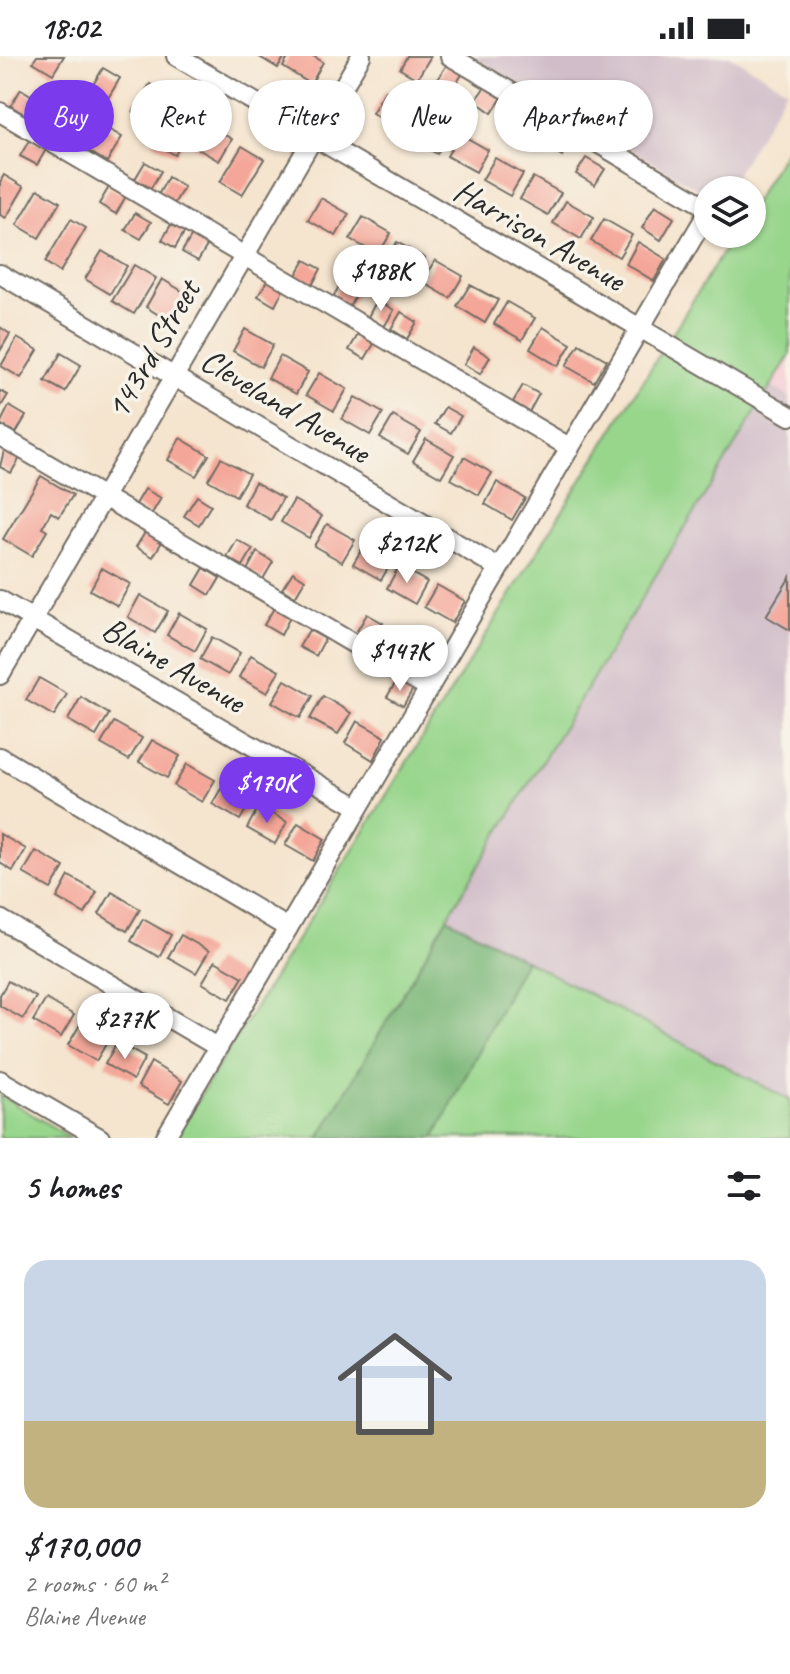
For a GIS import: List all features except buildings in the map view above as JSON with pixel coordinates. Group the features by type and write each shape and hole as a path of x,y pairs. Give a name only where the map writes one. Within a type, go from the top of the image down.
{"street":[{"name":"Harrison Avenue","path":"176,56 248,99"},
{"name":"143rd Street","path":"347,80 361,56"},
{"path":"450,56 694,202"},
{"path":"0,112 243,258 569,447"},
{"name":"143rd Street","path":"0,675 306,152"},
{"name":"Harrison Avenue","path":"336,152 790,416"},
{"path":"165,1138 216,1046 694,234"},
{"name":"Cleveland Avenue","path":"0,274 497,567"},
{"path":"0,436 429,688"},
{"name":"Blaine Avenue","path":"0,600 358,807"},
{"path":"0,757 288,928"},
{"path":"0,919 216,1046"},
{"path":"0,1080 100,1138"}],"shaded area":[{"path":"472,56 730,56 787,89 735,176 694,176 694,187 635,152 653,152 653,80 513,80"},
{"path":"790,355 790,397 771,386"},
{"path":"771,386 790,397 790,1100 447,918"}],"green space":[{"path":"790,143 790,355 447,918 319,1138 174,1138 725,248 766,248 766,182"},
{"path":"447,918 525,960 434,1138 319,1138"},
{"path":"525,960 790,1100 790,1138 434,1138"},
{"path":"0,1095 71,1138 0,1138"}]}
